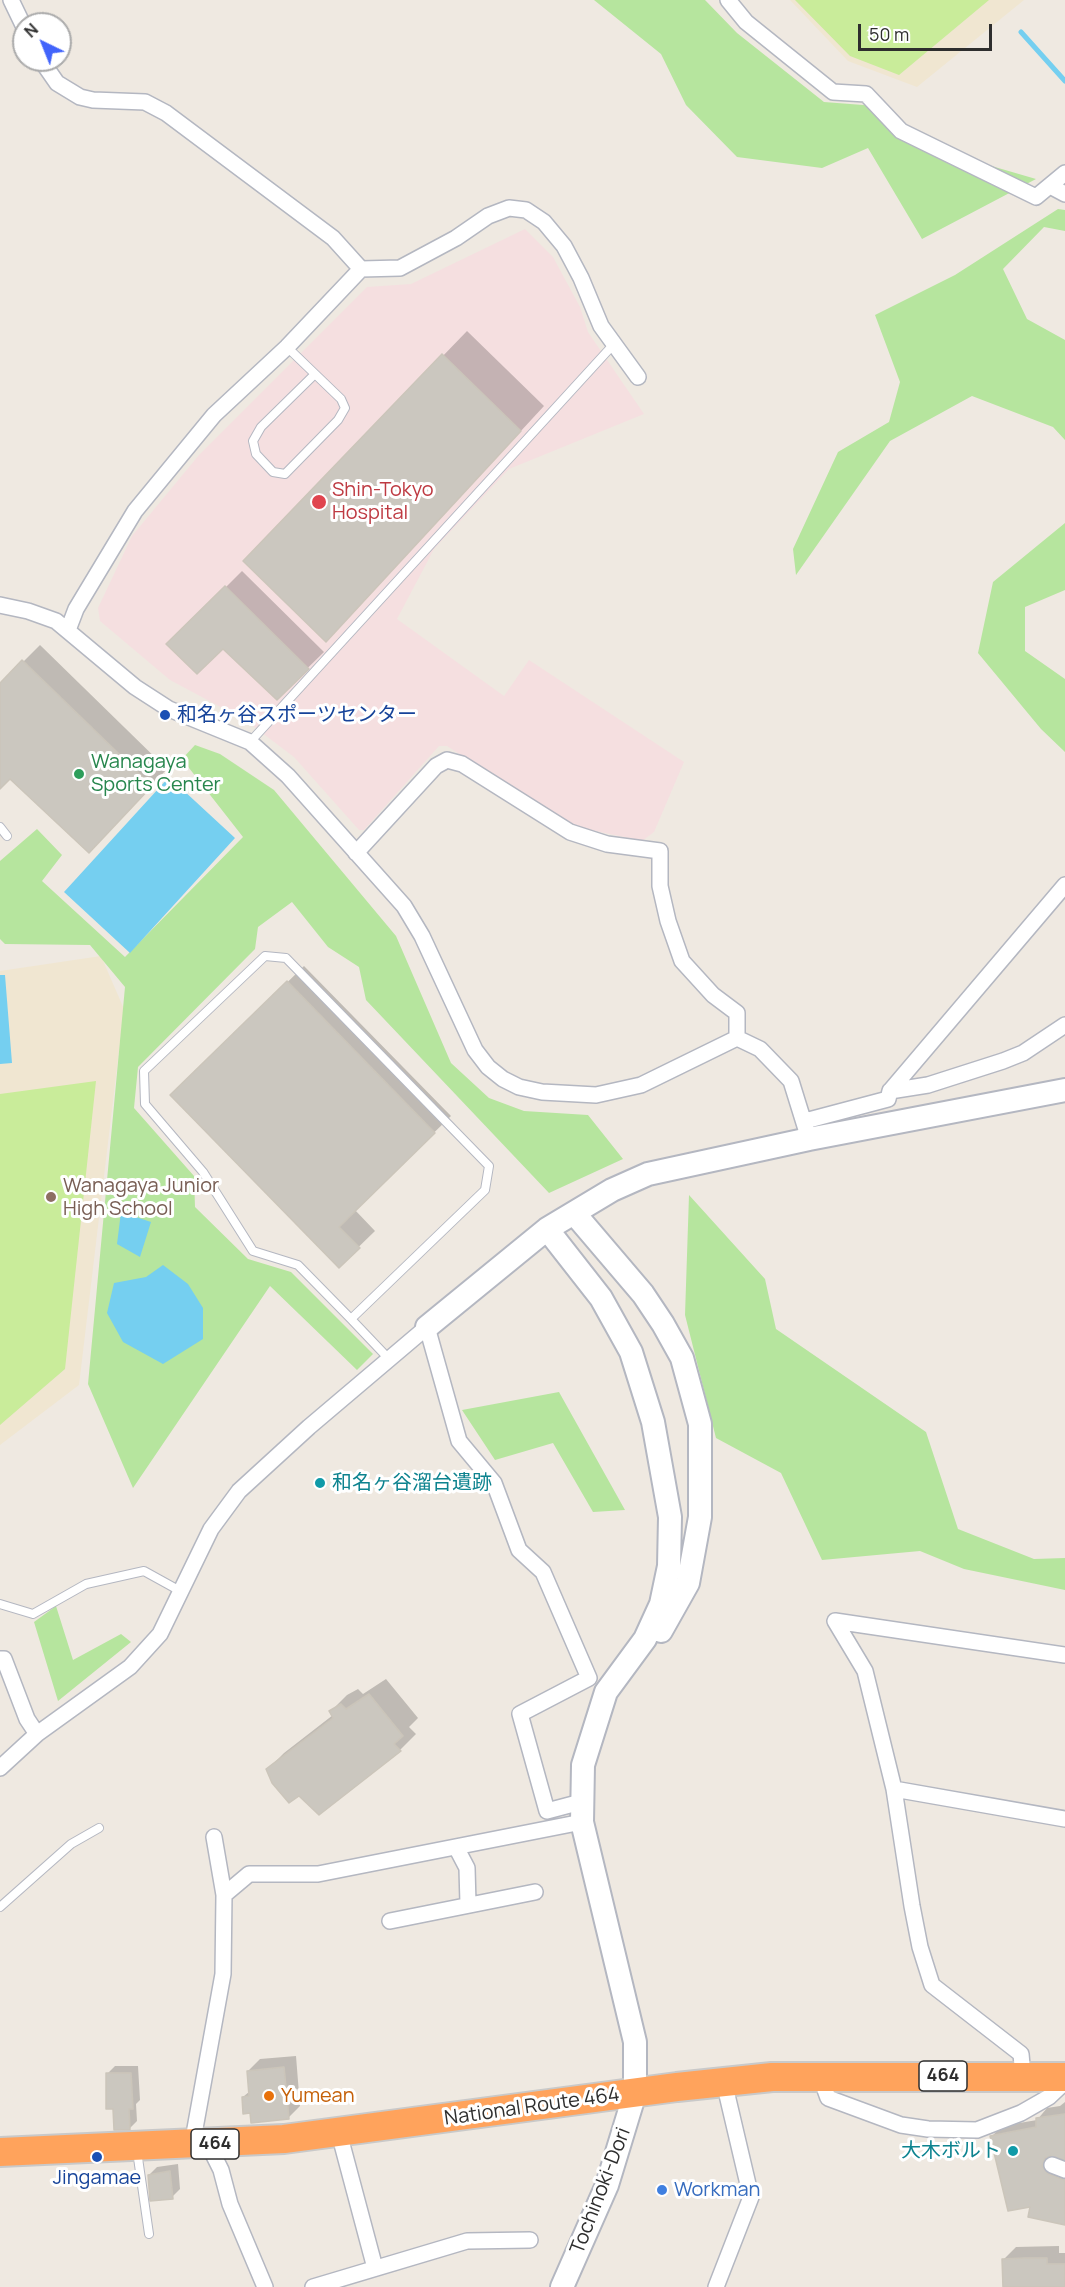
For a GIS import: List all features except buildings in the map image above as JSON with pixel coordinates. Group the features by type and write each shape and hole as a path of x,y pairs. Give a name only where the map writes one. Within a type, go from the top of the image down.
{"highway":[{"name":"National Route 464","path":"0,2152 200,2144 339,2133 724,2082 820,2076 1065,2077"}],"street":[{"path":"728,0 746,22 832,92 866,94 901,131 1036,197 1065,173"},
{"path":"49,72 57,83 80,97 145,102 166,113 333,238 362,269"},
{"path":"1050,186 1065,194"},
{"path":"68,630 76,609 135,511 214,415 287,347 362,269 400,268 456,238 488,216 509,208 526,210 544,222 564,246 612,345 638,377"},
{"path":"0,605 56,621 135,687 169,709 250,742 288,776 404,906 422,936 475,1050 488,1067 502,1079 519,1087 542,1092 596,1095 641,1085 737,1038"},
{"path":"356,853 436,766 447,760 462,764 570,832 608,844 660,851 660,886 682,961 712,995 737,1013 737,1038"},
{"path":"0,1768 37,1734 130,1667 160,1634 212,1529 239,1491 427,1327 547,1229 612,1190 648,1174 807,1130 888,1099 890,1091 1065,885"},
{"path":"890,1091 928,1085 1003,1062 1023,1053 1065,1025"},
{"path":"737,1038 760,1049 791,1081 807,1130"},
{"path":"807,1130 1065,1090"},
{"path":"574,1213 643,1294 663,1324 682,1358 700,1424 700,1517 688,1583 653,1644 591,1734"},
{"path":"547,1229 601,1298 631,1352 653,1422 670,1517 669,1566 661,1604 645,1640 606,1692 591,1734"},
{"path":"427,1327 459,1442 494,1483 519,1550 543,1572 589,1678 520,1714 547,1811 581,1812"},
{"path":"1023,2076 1021,2054 932,1985 914,1916 894,1789 865,1671 835,1621 1065,1655"},
{"path":"0,1659 4,1659 27,1719 37,1734"},
{"name":"Tochinoki-Dori","path":"562,2287 607,2185 635,2093 635,2042 581,1812 583,1766 591,1734"},
{"path":"894,1789 1065,1819"},
{"path":"224,1895 249,1874 318,1875 456,1847 581,1812"},
{"path":"214,1837 224,1895 223,1974 200,2144 221,2170 230,2204 266,2287"},
{"path":"456,1847 467,1868 468,1904"},
{"path":"390,1921 535,1892"},
{"path":"820,2076 828,2097 901,2125 928,2129 977,2130 1021,2113 1049,2097 1065,2082"},
{"path":"716,2287 751,2197 724,2082"},
{"path":"339,2133 375,2268"},
{"path":"313,2287 468,2241 530,2240"}],"lane":[{"path":"250,742 612,345"},
{"path":"287,347 341,399 345,408 338,420 285,474 273,472 256,454 253,441 261,427 315,374"},
{"path":"0,827 7,836"},
{"path":"351,1319 485,1190 489,1167 286,958 265,957 144,1071 145,1104 203,1172 253,1251 298,1265 389,1359"},
{"path":"0,1604 33,1614 86,1584 144,1571 182,1592"},
{"path":"0,1907 71,1844 99,1828"},
{"path":"138,2158 149,2234"}],"shaded area":[{"path":"790,0 1024,0 917,87 848,61"},
{"name":"Shin-Tokyo Hospital","path":"525,229 553,257 580,307 588,332 644,414 509,469 434,549 397,619 504,696 529,660 684,762 654,832 642,841 568,825 447,746 439,746 364,830 359,830 294,757 245,720 170,680 100,621 98,608 132,536 199,455 367,287 411,284"},
{"name":"Wanagaya Junior High School","path":"101,956 124,1009 79,1385 0,1445 0,971"}],"green space":[{"path":"594,0 705,0 737,33 824,102 876,106 899,139 1036,179 922,239 868,148 822,168 737,157 686,105 661,54"},
{"path":"795,0 989,0 899,75 850,56"},
{"path":"1058,209 1065,210 1065,231 1044,227 1003,269 1027,319 1065,340 1065,440 1053,427 972,396 890,441 796,575 793,549 838,452 889,422 900,382 875,315 955,275"},
{"path":"1065,523 1065,590 1025,607 1025,651 1065,679 1065,752 1041,729 978,653 993,582"},
{"path":"195,745 220,754 274,790 396,936 451,1063 489,1098 524,1111 588,1115 623,1159 549,1193 366,1000 359,967 328,947 292,902 258,927 255,949 138,1067 134,1108 194,1176 195,1207 248,1259 291,1272 373,1354 357,1370 270,1286 133,1488 88,1384 125,987 90,945 5,944 0,939 0,861 37,829 62,855 42,881 125,957 243,837 182,759"},
{"path":"96,1081 65,1369 0,1425 0,1094"},
{"path":"689,1195 765,1279 776,1329 926,1432 958,1529 1034,1559 1065,1558 1065,1590 964,1569 920,1551 822,1560 781,1473 716,1438 685,1315"},
{"path":"559,1392 625,1510 593,1512 553,1443 495,1460 462,1410"},
{"path":"56,1606 73,1660 121,1634 131,1642 58,1701 34,1622"}],"water":[{"path":"169,777 235,838 130,953 64,892"},
{"path":"0,975 5,975 12,1063 0,1064"},
{"path":"121,1212 151,1222 140,1257 117,1244"},
{"path":"163,1265 188,1284 203,1308 203,1339 163,1364 123,1342 107,1313 114,1283 146,1277"}],"waterway":[{"path":"1021,32 1065,81"}],"place":[{"name":"Shin-Tokyo Hospital","path":"319,502"},
{"name":"和名ヶ谷スポーツセンター","path":"165,715"},
{"name":"Wanagaya Sports Center","path":"79,774"},
{"name":"Wanagaya Junior High School","path":"51,1197"},
{"name":"和名ヶ谷溜台遺跡","path":"320,1483"},
{"name":"Yumean","path":"269,2096"},
{"name":"大木ボルト","path":"1013,2151"},
{"name":"Jingamae","path":"97,2157"},
{"name":"Workman","path":"662,2190"}]}
